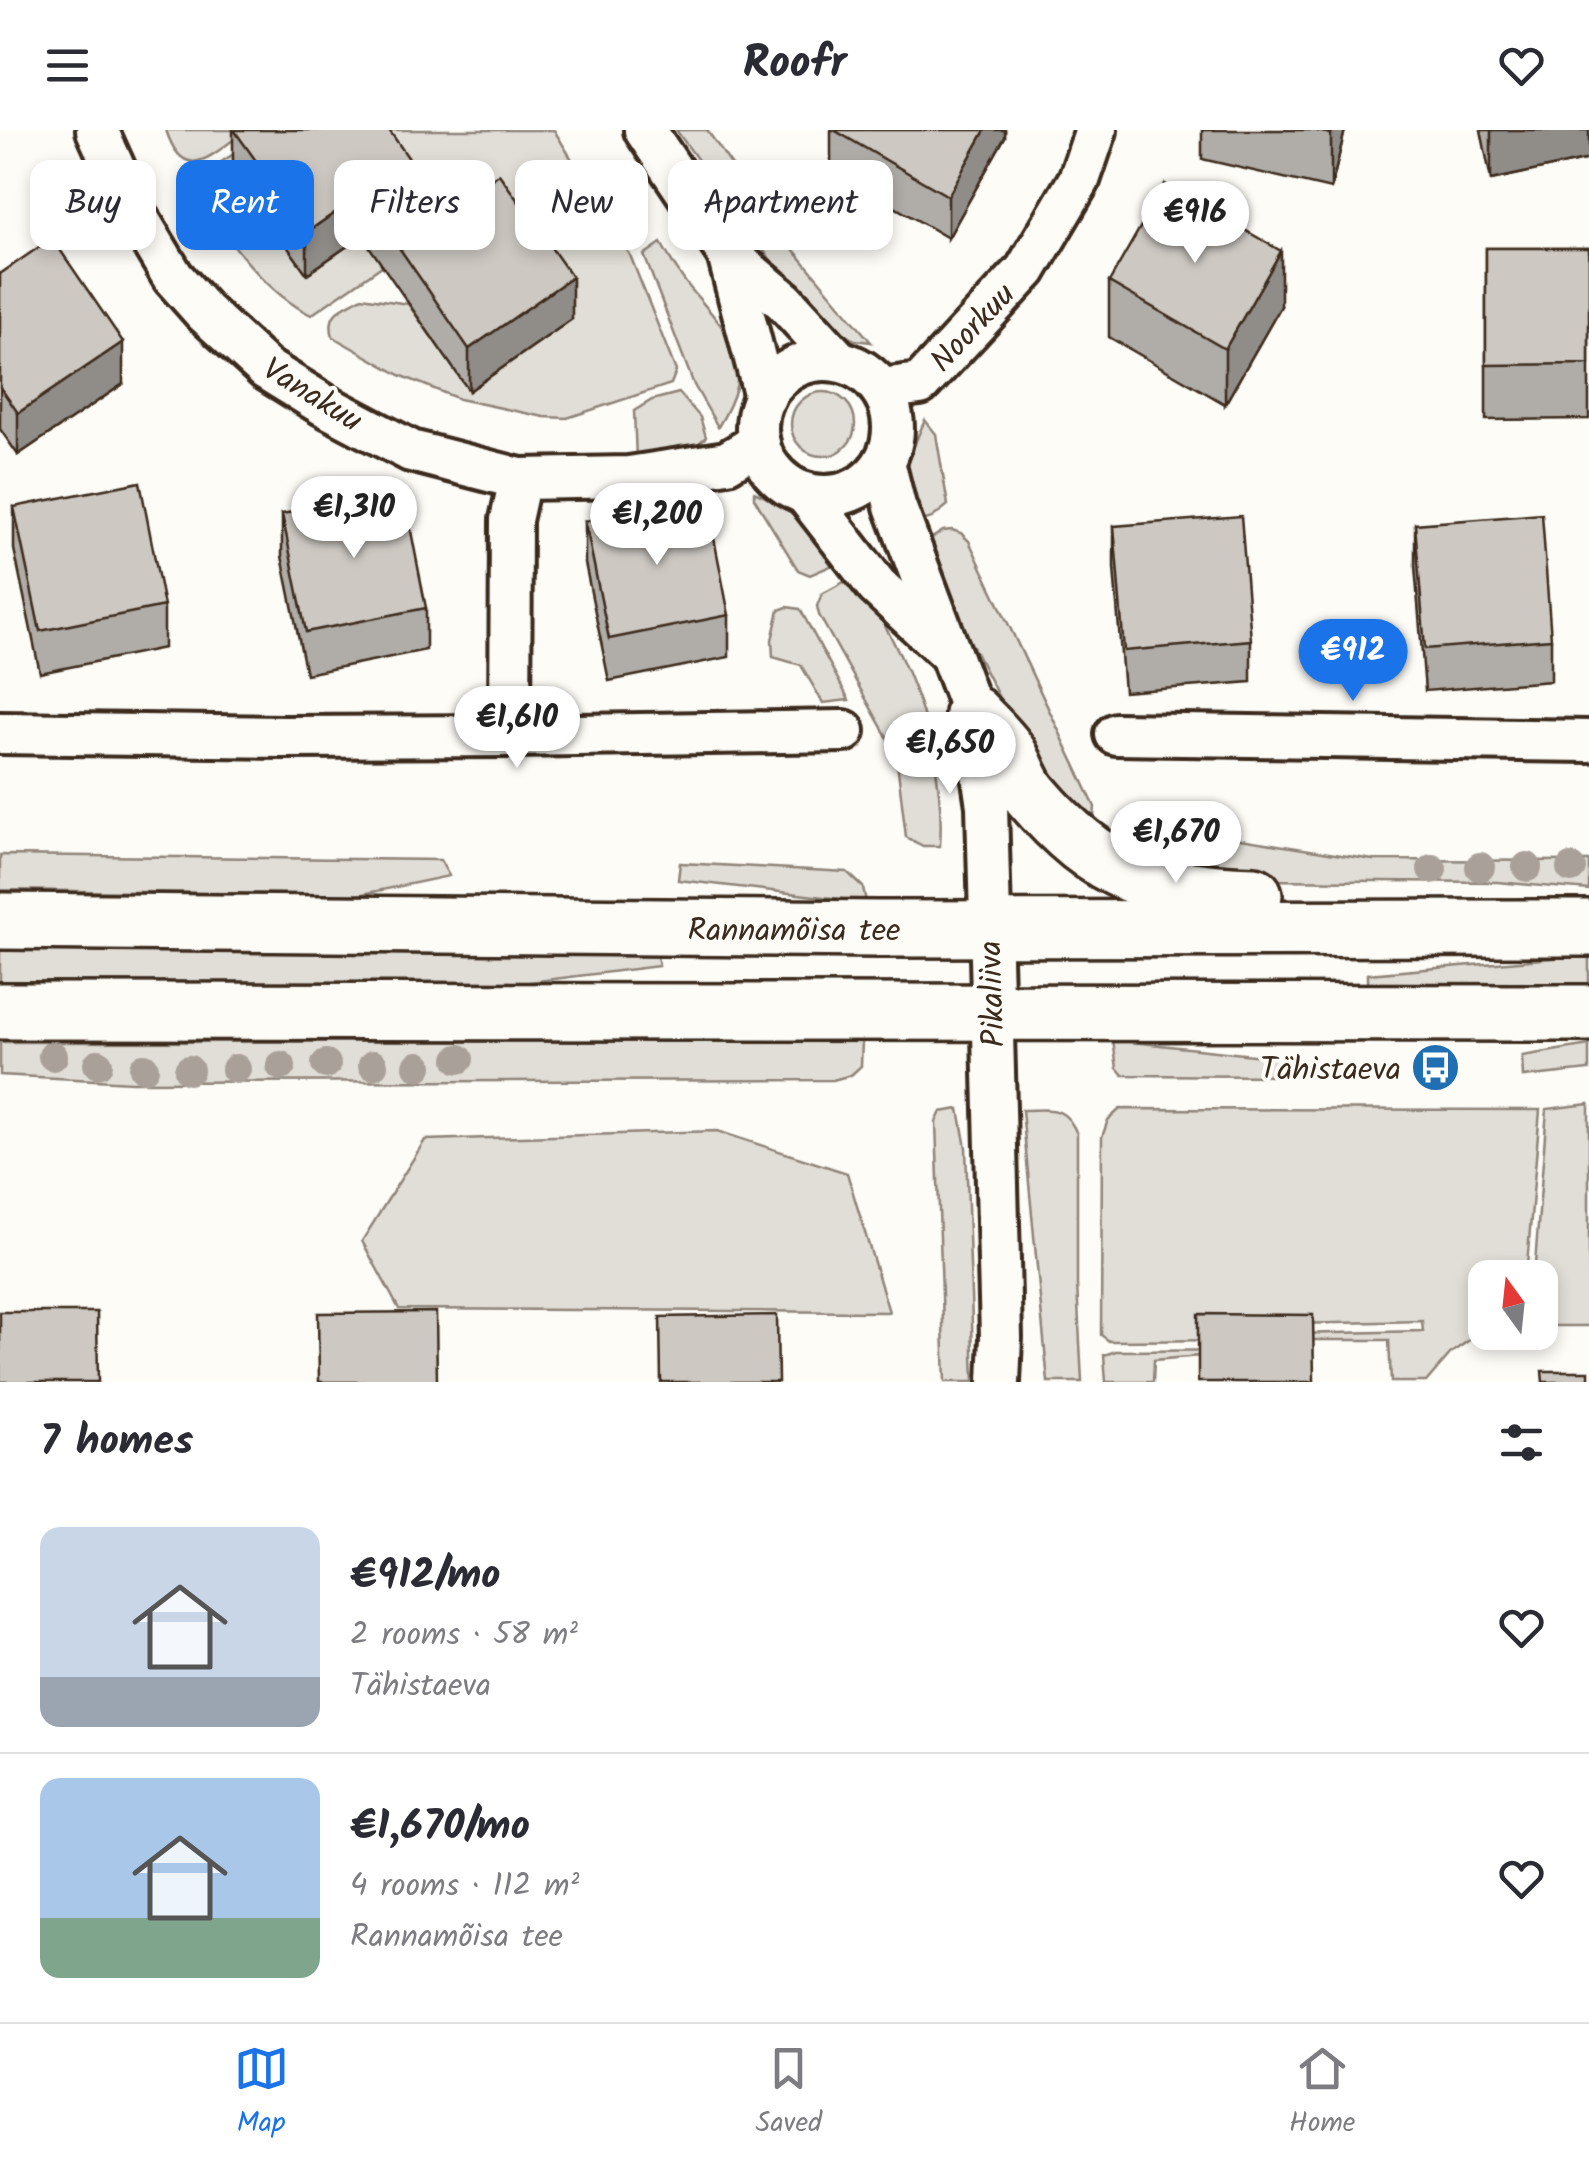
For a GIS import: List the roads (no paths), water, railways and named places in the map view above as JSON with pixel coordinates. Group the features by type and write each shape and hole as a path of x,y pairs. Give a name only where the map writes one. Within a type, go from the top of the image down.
{"main road":[{"path":"973,714 1008,753 1029,793 1086,849 1122,873 1198,893 1315,897 1364,926"},
{"name":"Rannamõisa tee","path":"0,922 988,930 1589,928"},
{"path":"0,1011 1589,1013"}],"street":[{"name":"Vanakuu","path":"96,130 132,210 174,277 204,312 266,369 410,451 520,479 629,477 727,462 759,444"},
{"path":"646,130 728,254 784,301 839,361 870,376 890,407 891,444 884,462 870,480 850,491 828,496 805,493 775,474 759,444 757,428 764,397 778,379 796,366 818,360 839,361"},
{"name":"Noorkuu","path":"881,389 920,384 1026,270 1079,180 1096,130"},
{"path":"728,254 764,397"},
{"name":"Pikaliiva","path":"884,462 894,506 973,714 987,806 999,1382"},
{"path":"510,736 511,520 520,479"},
{"path":"805,493 877,586 933,642 953,656"},
{"path":"0,733 284,737 844,731"},
{"path":"1116,734 1589,740"},
{"name":"Pikaliiva","path":"1001,1337 1010,1382"}],"place":[{"name":"Tähistaeva","path":"1436,1068"}]}
